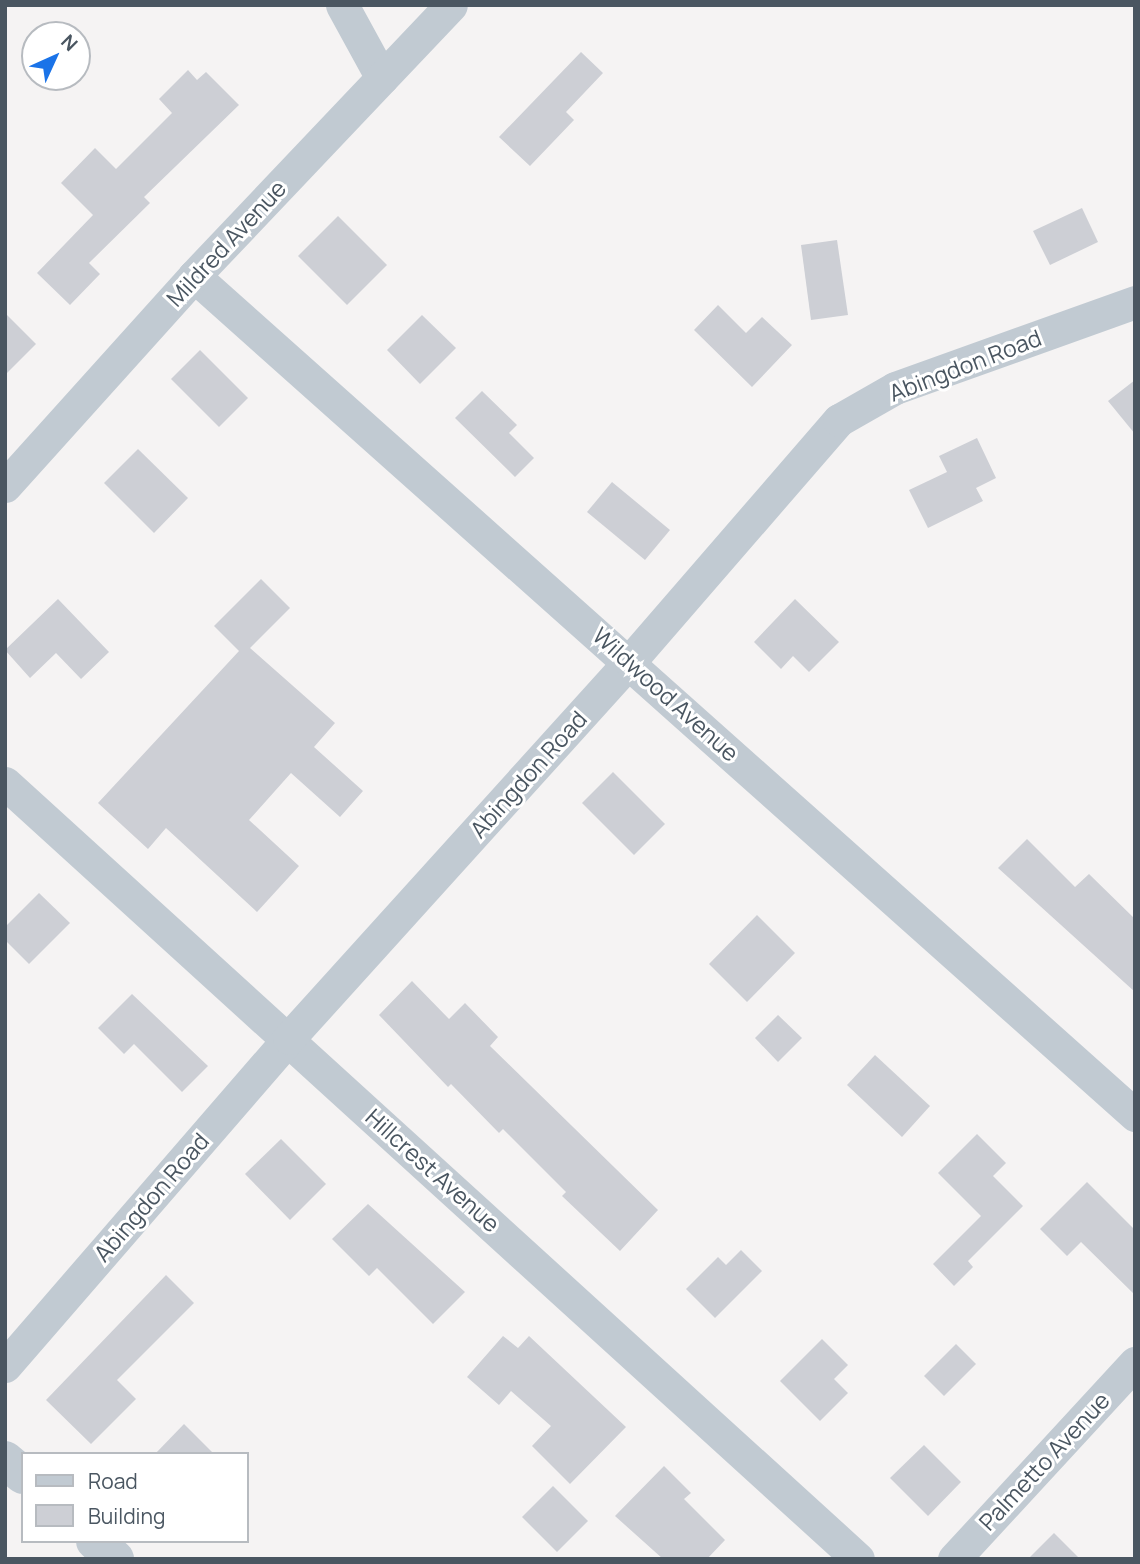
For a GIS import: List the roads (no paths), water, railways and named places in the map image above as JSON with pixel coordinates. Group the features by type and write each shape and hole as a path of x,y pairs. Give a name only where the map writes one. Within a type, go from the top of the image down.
{"street":[{"path":"342,5 382,78"},
{"name":"Mildred Avenue","path":"5,486 194,276 451,5"},
{"name":"Wildwood Avenue","path":"194,276 630,661 1135,1115"},
{"name":"Abingdon Road","path":"5,1366 289,1038 630,661 839,421 895,388 1135,302"},
{"name":"Hillcrest Avenue","path":"5,783 289,1038 858,1559"},
{"name":"Palmetto Avenue","path":"954,1559 1135,1363"},
{"path":"5,1460 21,1473"},
{"path":"97,1543 115,1559"}]}
